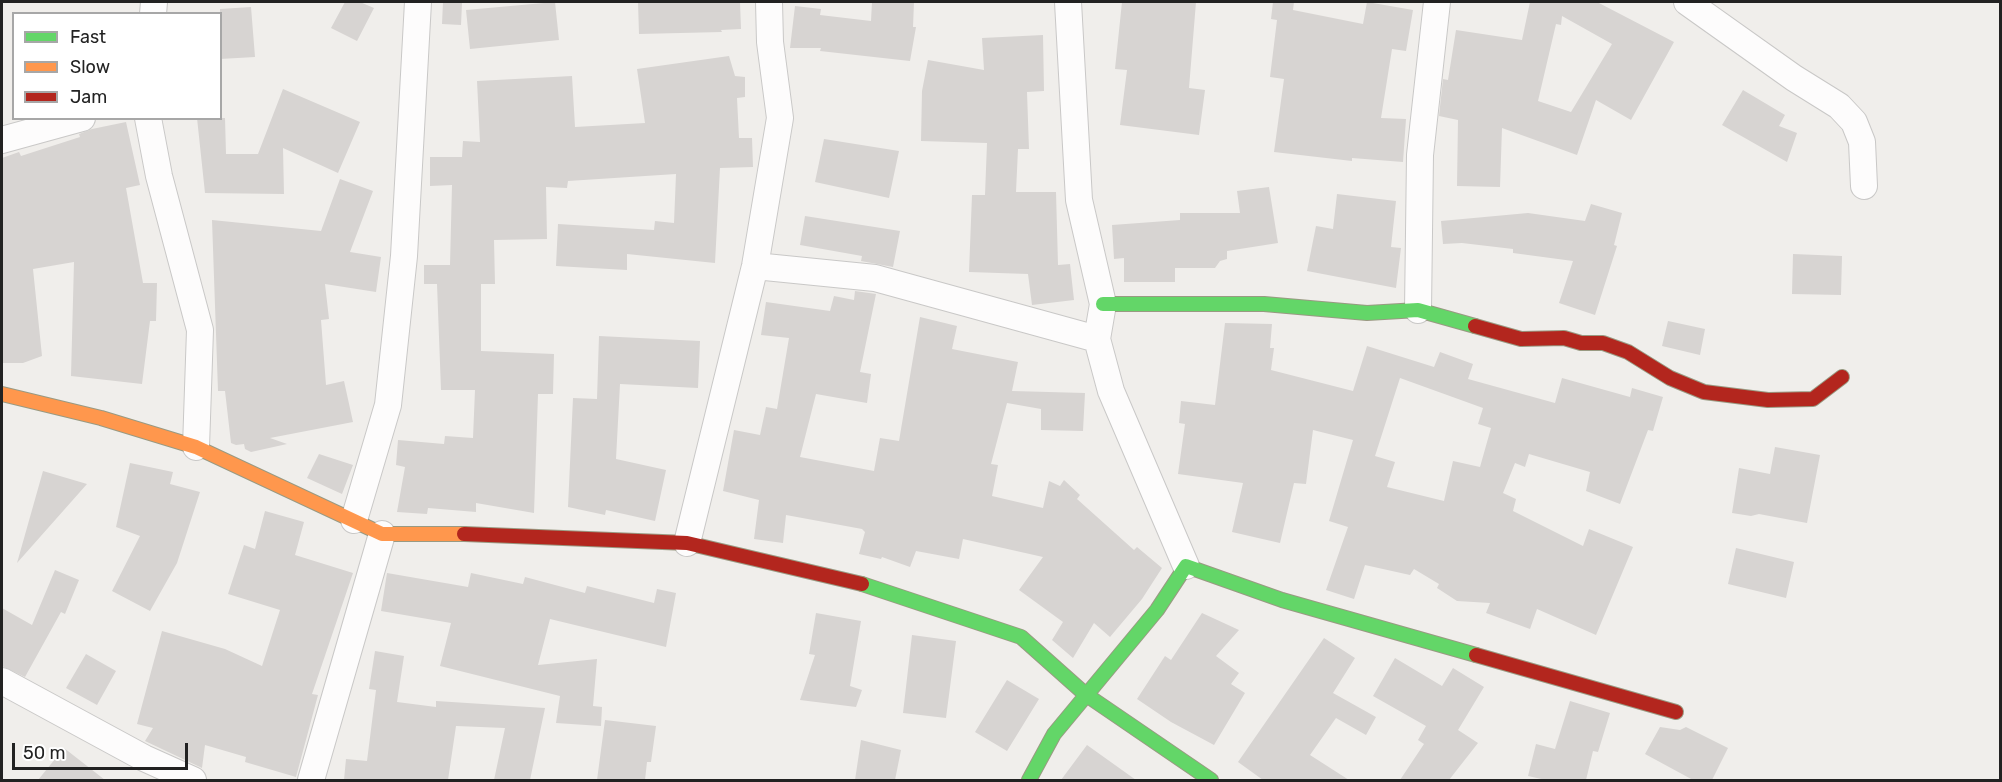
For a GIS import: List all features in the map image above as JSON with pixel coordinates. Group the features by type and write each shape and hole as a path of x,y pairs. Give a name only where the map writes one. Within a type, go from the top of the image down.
{"street":[{"path":"354,520 388,405 404,256 418,2"},
{"path":"687,543 755,266 780,118 770,42 769,2"},
{"path":"1068,2 1079,200 1103,304 1096,339 1111,391 1186,566 1282,600 1676,712"},
{"path":"1418,310 1420,155 1437,2"},
{"path":"1687,2 1794,78 1839,106 1854,122 1862,142 1864,186"},
{"path":"2,140 75,120"},
{"path":"148,120 159,176 200,330 196,447"},
{"path":"755,266 875,278 1096,339"},
{"path":"1103,304 1264,304 1367,313 1418,310 1521,339 1564,338 1581,343 1603,343 1628,352 1670,378 1704,392 1768,400 1813,399 1842,377"},
{"path":"2,394 102,418 196,447 382,534 429,533 687,543 852,581 1021,637 1085,694 1211,780"},
{"path":"311,780 382,534"},
{"path":"1029,780 1054,734 1157,610 1186,566"},
{"path":"2,681 144,758 193,780"}],"building":[{"path":"345,2 360,2 374,8 357,41 331,28"},
{"path":"443,2 462,3 461,25 442,24"},
{"path":"555,2 559,40 470,49 466,10"},
{"path":"638,2 740,2 741,29 721,30 722,32 639,34"},
{"path":"872,2 914,2 913,27 916,27 910,61 820,51 821,48 790,48 795,6 821,9 820,15 871,21"},
{"path":"1122,2 1196,2 1189,88 1205,90 1199,135 1120,125 1127,70 1115,69"},
{"path":"1273,2 1294,2 1293,10 1363,24 1367,2 1413,10 1406,51 1392,49 1381,118 1406,119 1403,162 1352,158 1352,161 1274,152 1284,79 1270,77 1277,20 1271,19"},
{"path":"1530,2 1597,2 1674,42 1631,120 1596,100 1577,155 1502,128 1500,187 1457,186 1458,120 1439,116 1443,79 1448,80 1456,30 1522,40","holes":["1562,16 1612,44 1571,112 1538,101 1556,24 1561,25"]},
{"path":"251,7 255,57 222,59 222,12 220,9"},
{"path":"1043,35 1044,91 1027,92 1029,149 1018,149 1016,192 1056,192 1058,265 1070,264 1074,300 1032,305 1028,274 969,272 972,195 985,195 987,143 921,141 922,91 928,60 984,70 982,38"},
{"path":"729,56 735,76 745,77 745,97 737,98 739,138 752,138 753,167 720,168 715,263 627,254 627,270 556,266 558,224 654,230 655,221 674,223 676,174 568,181 567,188 546,187 547,239 494,240 495,284 481,284 481,351 554,354 553,394 538,394 534,513 476,503 476,512 428,508 427,514 397,512 405,467 396,465 398,440 444,444 445,436 473,438 475,390 441,390 437,284 424,284 424,265 450,265 452,185 430,186 430,157 462,157 463,141 480,142 477,81 572,76 575,127 645,123 637,69"},
{"path":"283,89 360,122 338,173 283,148 284,194 205,193 197,120 225,118 226,154 258,154"},
{"path":"1743,90 1785,115 1779,126 1797,133 1787,162 1722,125"},
{"path":"126,122 140,185 126,188 143,283 157,283 156,321 150,321 142,384 71,376 74,262 33,269 42,356 23,363 2,363 2,158 19,152 21,156 80,137 79,134 92,129"},
{"path":"824,139 899,151 889,198 815,182"},
{"path":"340,179 373,191 350,252 381,257 376,292 325,284 329,319 321,320 326,385 344,381 353,422 270,438 287,444 251,452 245,449 244,444 231,443 225,391 218,391 212,220 321,231"},
{"path":"1269,187 1278,243 1227,251 1227,259 1220,261 1215,268 1175,268 1175,282 1124,282 1124,258 1114,259 1112,225 1180,220 1180,213 1240,213 1237,191"},
{"path":"1337,194 1396,201 1391,247 1401,248 1396,288 1307,271 1316,226 1333,229"},
{"path":"1591,204 1622,213 1614,245 1617,246 1595,315 1559,303 1573,261 1513,253 1513,249 1462,243 1443,244 1441,221 1528,213 1585,221"},
{"path":"805,216 900,231 893,267 861,261 862,256 800,245"},
{"path":"1793,254 1842,256 1841,295 1792,294"},
{"path":"855,291 876,294 860,372 871,374 867,403 816,394 800,457 874,471 880,438 899,441 920,317 957,326 952,349 1018,362 1012,391 1085,393 1083,431 1041,430 1041,409 1007,403 991,464 998,465 992,496 1043,508 1049,481 1060,486 1064,480 1080,495 1077,499 1134,550 1137,547 1162,568 1142,599 1110,637 1094,623 1073,658 1052,640 1063,622 1019,590 1043,557 963,539 959,559 916,551 910,567 882,557 881,559 859,554 865,532 862,529 786,515 783,543 754,539 759,500 723,491 734,430 760,435 766,407 777,409 789,338 761,335 766,302 830,311 834,296 854,300"},
{"path":"1668,321 1705,329 1700,355 1662,346"},
{"path":"1225,323 1272,324 1270,348 1274,348 1271,370 1353,391 1367,346 1434,367 1440,352 1473,364 1468,379 1555,403 1562,378 1630,397 1632,388 1663,397 1653,431 1648,430 1620,504 1586,491 1590,472 1529,454 1525,467 1515,463 1503,493 1516,499 1513,511 1583,546 1589,529 1633,547 1596,635 1537,609 1530,629 1486,613 1490,603 1457,601 1437,588 1439,584 1414,569 1410,575 1365,565 1354,599 1326,590 1348,527 1329,521 1353,440 1313,430 1306,484 1294,483 1280,543 1232,532 1243,483 1178,474 1185,424 1179,423 1181,401 1215,405","holes":["1400,378 1483,408 1478,424 1491,428 1480,467 1453,461 1444,501 1387,487 1395,462 1375,456"]},
{"path":"599,336 700,341 698,388 620,384 616,459 666,470 655,521 606,510 605,515 568,507 573,398 597,399"},
{"path":"1775,447 1820,455 1807,523 1759,514 1751,516 1732,513 1739,468 1770,474"},
{"path":"319,454 353,465 342,494 307,478"},
{"path":"130,463 173,472 170,484 200,492 177,563 150,611 112,591 140,536 116,527"},
{"path":"43,471 87,484 17,563"},
{"path":"265,511 304,522 295,555 353,573 312,694 318,695 296,777 245,762 246,757 205,745 202,768 145,741 153,728 137,724 162,631 225,649 262,666 280,610 228,594 244,545 255,549"},
{"path":"1736,548 1794,562 1786,598 1728,584"},
{"path":"55,570 79,580 65,614 61,612 25,677 2,666 2,608 32,625"},
{"path":"387,573 468,587 471,573 523,584 525,577 585,593 587,586 654,603 657,589 676,593 666,647 550,619 538,665 597,659 593,706 602,707 601,726 556,723 560,696 440,666 451,623 381,611"},
{"path":"816,613 861,621 850,686 862,690 856,707 800,700 815,655 809,654"},
{"path":"1202,613 1239,630 1216,656 1239,673 1231,684 1245,693 1214,745 1171,722 1137,699 1165,656 1171,660"},
{"path":"912,635 956,641 946,718 903,713"},
{"path":"1324,638 1355,658 1333,693 1376,717 1366,735 1336,718 1310,755 1349,780 1263,780 1238,762"},
{"path":"375,651 404,656 397,702 436,707 436,701 545,708 530,780 494,780 505,728 456,726 448,780 344,780 346,759 367,761 376,690 369,689"},
{"path":"86,654 116,671 97,705 66,688"},
{"path":"1395,658 1442,686 1453,668 1484,687 1458,730 1478,743 1449,780 1400,780 1424,744 1418,740 1426,726 1373,696"},
{"path":"1007,680 1039,699 1007,751 975,732"},
{"path":"1570,701 1610,713 1598,752 1593,751 1586,780 1546,780 1528,776 1536,744 1555,749"},
{"path":"605,720 656,726 651,762 647,762 645,780 597,780"},
{"path":"1660,727 1680,730 1686,727 1728,748 1712,780 1693,780 1645,754"},
{"path":"861,740 901,750 895,780 855,780"},
{"path":"1087,745 1136,780 1061,780"},
{"path":"64,748 105,780 38,780"}],"traffic: fast":[{"path":"1103,304 1264,304 1367,313 1418,310 1475,326"},
{"path":"1029,780 1054,734 1157,610 1186,566 1282,600 1476,655"},
{"path":"862,584 1021,637 1085,694 1211,780"}],"traffic: slow":[{"path":"2,394 101,418 196,447 382,534 464,534"}],"traffic: jam":[{"path":"1475,326 1521,339 1564,338 1581,343 1603,343 1628,352 1670,378 1704,392 1768,400 1813,399 1842,377"},
{"path":"464,534 687,543 862,584"},
{"path":"1476,655 1676,712"}]}
